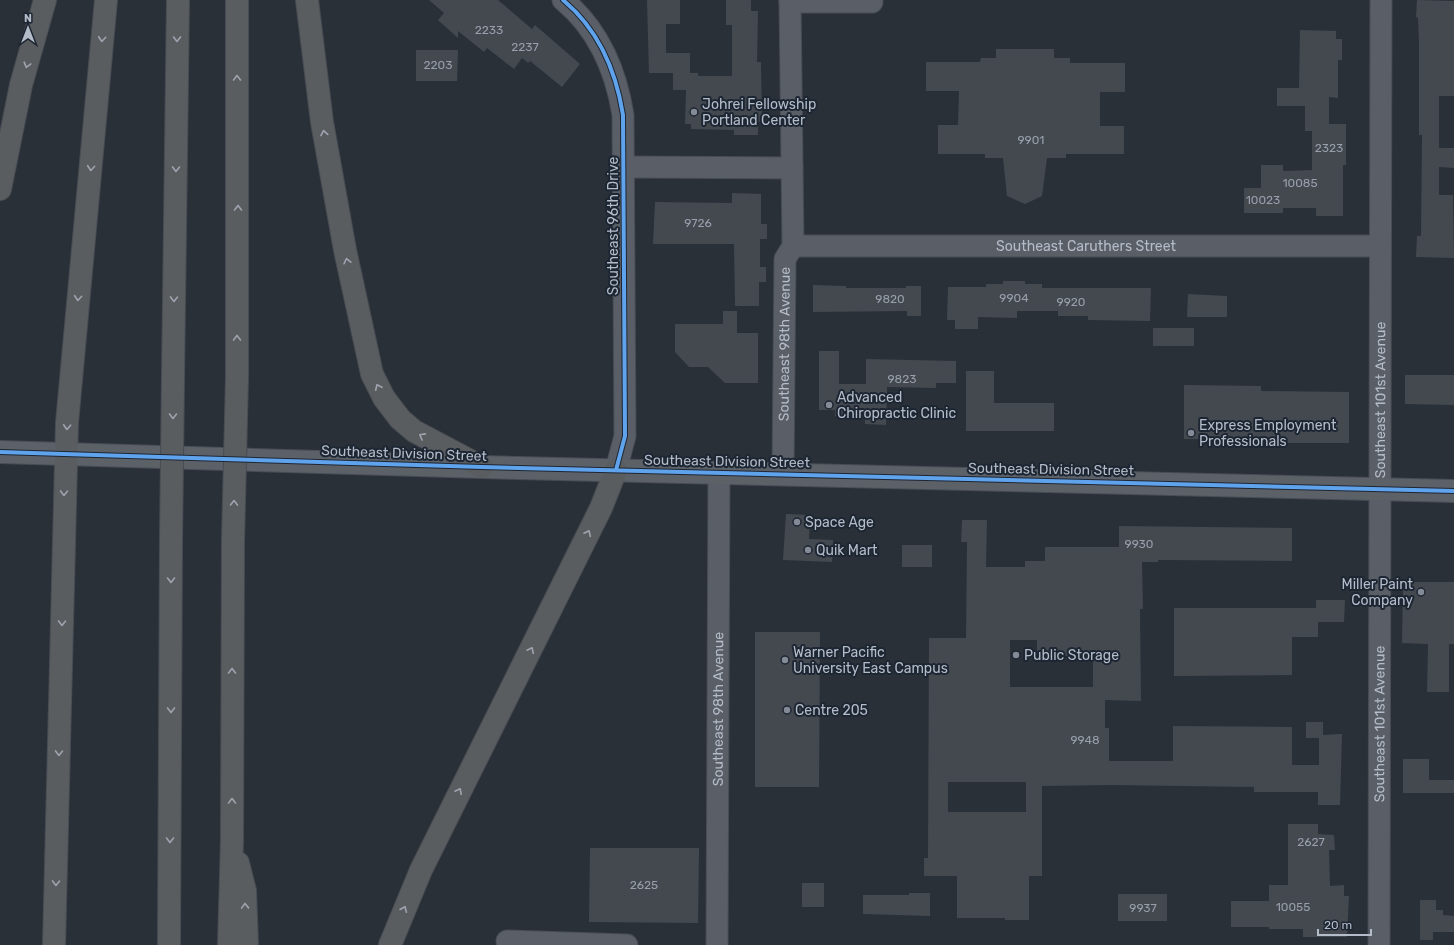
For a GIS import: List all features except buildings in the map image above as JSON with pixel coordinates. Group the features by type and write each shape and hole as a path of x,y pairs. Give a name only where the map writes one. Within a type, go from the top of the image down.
{"highway":[{"path":"0,189 21,85 45,0"},
{"path":"54,945 67,415 106,0"},
{"path":"169,945 173,376 178,0"},
{"path":"229,945 232,840 233,542 237,377 237,0"},
{"path":"307,0 323,130 345,250 372,374 384,398 400,419 414,431 482,467"},
{"path":"390,945 421,870 601,508 616,470"},
{"path":"232,840 245,891 247,945"}],"main road":[{"name":"Southeast Division Street","path":"6,452 482,467 1454,491"}],"street":[{"name":"Southeast 96th Drive","path":"563,0 586,23 598,42 615,79 623,115 625,436 616,470"},
{"name":"Southeast 101st Avenue","path":"1379,945 1381,0"},
{"path":"790,1 872,2"},
{"name":"Southeast 98th Avenue","path":"783,474 785,259 793,246 790,1"},
{"path":"624,167 792,168"},
{"name":"Southeast Caruthers Street","path":"793,246 1380,246"},
{"name":"Southeast 98th Avenue","path":"717,945 719,472"},
{"path":"507,941 627,945"}],"cycle path":[{"path":"563,0 586,24 604,52 616,83 623,115 625,436 616,470"},
{"path":"0,452 482,467 1454,491"}],"place":[{"name":"Johrei Fellowship Portland Center","path":"694,112"},
{"name":"Advanced Chiropractic Clinic","path":"829,405"},
{"name":"Express Employment Professionals","path":"1191,433"},
{"name":"Space Age","path":"797,522"},
{"name":"Quik Mart","path":"808,550"},
{"name":"Miller Paint Company","path":"1421,592"},
{"name":"Public Storage","path":"1016,655"},
{"name":"Warner Pacific University East Campus","path":"785,660"},
{"name":"Centre 205","path":"787,710"}]}
